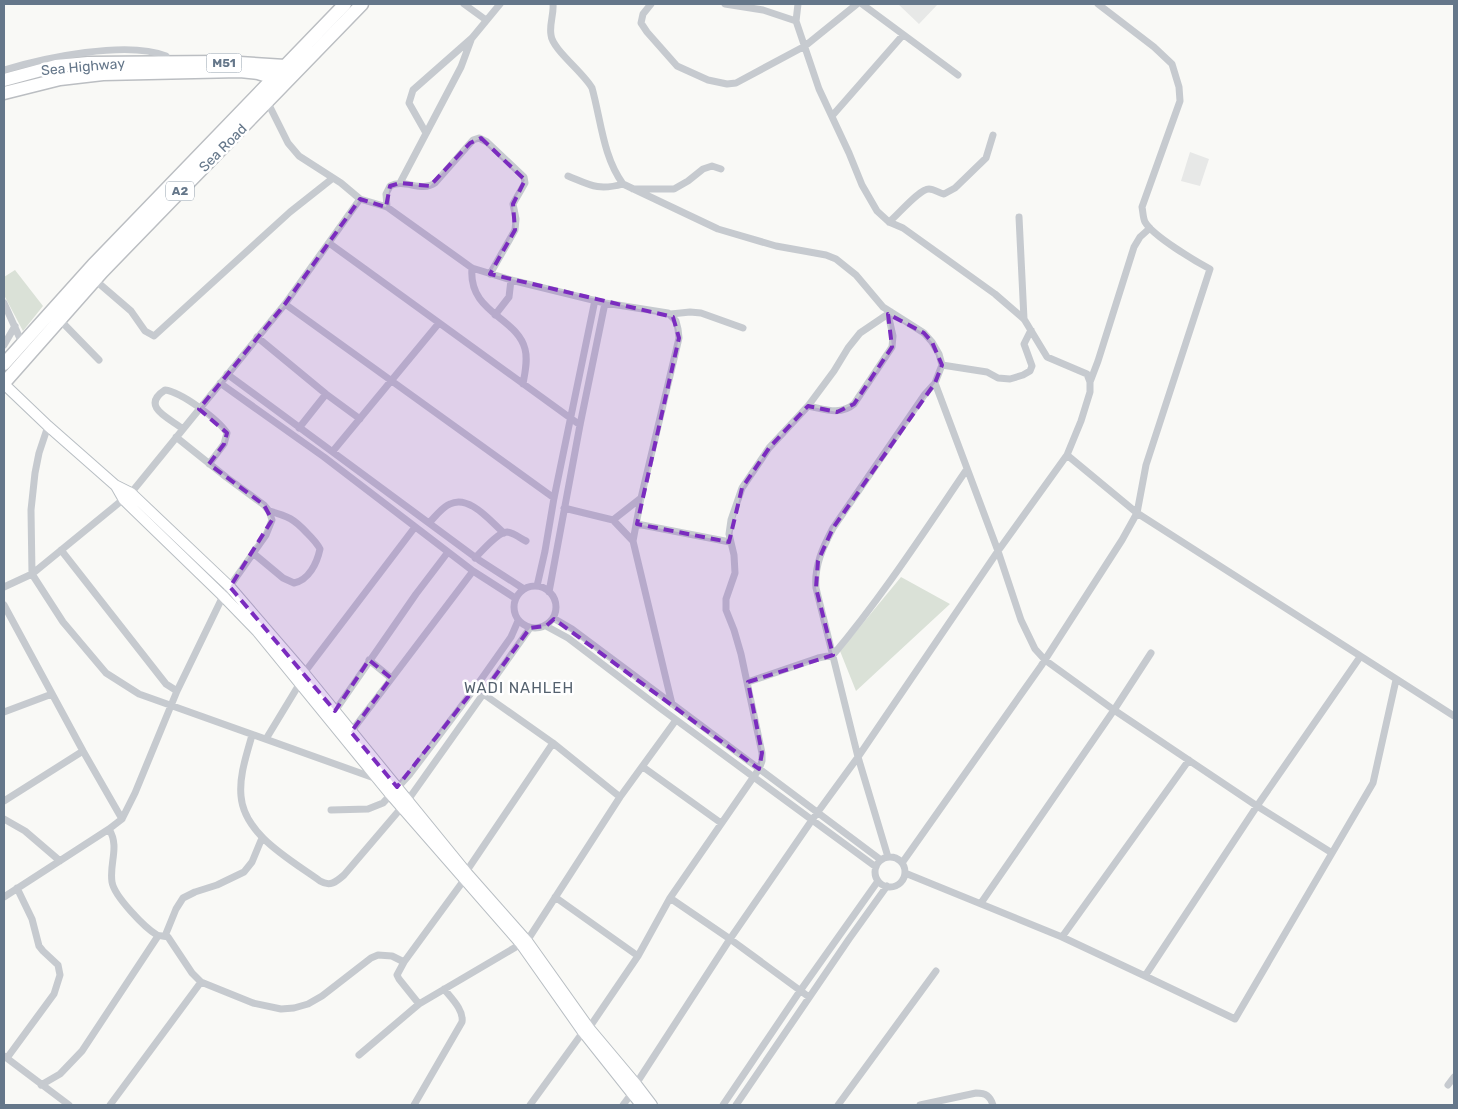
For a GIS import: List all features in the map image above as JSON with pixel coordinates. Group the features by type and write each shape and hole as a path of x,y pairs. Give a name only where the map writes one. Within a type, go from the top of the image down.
{"highway":[{"name":"Sea Road","path":"4,364 111,246 314,45 345,4"},
{"name":"Sea Road","path":"4,383 95,280 268,102 285,66 314,45 362,4"},
{"name":"Sea Highway","path":"4,80 119,62 162,64"},
{"name":"M51","path":"162,64 223,62 285,66"},
{"path":"162,64 258,73 278,82"},
{"name":"Sea Highway","path":"4,92 58,73"}],"main road":[{"path":"4,383 48,426 116,485 226,591 256,631 335,711 394,791 524,943 586,1030 634,1088 652,1105"},
{"path":"302,678 379,780 394,791"},
{"path":"634,1088 642,1105"}],"street":[{"path":"464,4 486,20"},
{"path":"426,133 409,103 413,90 472,38 500,4"},
{"path":"553,4 551,37 554,45 587,80 592,88 608,155 623,184 718,229 776,246 836,258 856,275 890,313 924,332 939,354 942,365 935,383 925,394 834,528 818,561 815,577 816,588 884,858"},
{"path":"650,4 641,19 642,26 677,66 708,80 727,84 736,83 805,46 857,4"},
{"path":"726,4 763,10 796,21"},
{"path":"624,1105 730,939 858,757 998,550 1067,455 1090,392 1090,382 1087,374 1047,357 1024,319 995,294 903,228 889,222 877,211 862,185 819,89 796,21 798,4"},
{"path":"862,4 958,75"},
{"path":"902,863 1045,660 1122,540 1137,513 1146,465 1210,269 1185,254 1150,228 1143,218 1142,207 1180,101 1179,87 1172,64 1166,57 1098,4"},
{"path":"832,116 903,34"},
{"path":"387,207 386,194 388,188 400,182 461,67 472,38"},
{"path":"4,70 93,51 155,52 162,64"},
{"path":"268,102 284,135 299,156 333,178 360,200 387,207 472,268 512,280 595,300 671,314 690,312 701,314 744,328"},
{"path":"889,222 920,193 931,189 944,194 955,188 986,158 993,135"},
{"path":"400,182 426,187 430,186 436,182 470,143 479,138 524,176 524,186 513,204 516,219 515,230 490,274"},
{"path":"633,189 674,189 708,166 721,169"},
{"path":"568,176 594,187 605,188 623,184"},
{"path":"95,280 131,311 145,331 154,336 290,212 333,178"},
{"path":"4,587 32,574 128,497 285,304 360,200"},
{"path":"1019,217 1024,319"},
{"path":"1090,382 1134,247 1140,237 1150,228"},
{"path":"329,243 580,425"},
{"path":"472,268 472,284 476,294 495,315 513,329 525,348 526,370 523,384"},
{"path":"495,315 508,297 512,280"},
{"path":"536,586 545,551 554,498 595,300"},
{"path":"549,592 605,302"},
{"path":"4,303 22,343"},
{"path":"285,304 554,498"},
{"path":"530,1105 638,956 670,898 759,769 762,753 748,682 734,630 726,610 726,599 735,572 729,528 742,488 769,448 808,406 860,333 890,313"},
{"path":"808,406 837,412 854,404 892,347 893,336 890,313"},
{"path":"671,314 677,323 679,338 641,498 633,541 672,704"},
{"path":"59,319 98,360"},
{"path":"333,451 439,323"},
{"path":"4,345 15,326"},
{"path":"942,365 987,372 998,378 1010,379 1023,375 1030,371 1032,366 1024,344 1031,330"},
{"path":"257,338 360,419"},
{"path":"227,374 475,558 524,589"},
{"path":"220,383 324,457 473,571 515,598"},
{"path":"935,383 998,550 1011,592 1035,649 1045,660 1114,710 1257,806 1332,853"},
{"path":"183,429 160,414 155,402 159,394 165,390 187,399 218,422 227,433 224,444 209,464"},
{"path":"299,428 326,394"},
{"path":"48,426 38,453 31,510 32,574 63,622 106,673 139,694 379,780"},
{"path":"176,437 269,510 287,516 297,522 317,542 320,549 318,558 308,574 298,583 283,578 253,553"},
{"path":"1067,455 1137,513 1454,716"},
{"path":"748,682 818,658 833,655 896,572 967,469"},
{"path":"613,520 641,498"},
{"path":"429,523 450,503 462,502 469,504 479,511 504,533"},
{"path":"564,508 613,520 633,541"},
{"path":"4,897 122,819 135,793 177,691 226,591 266,535 272,520 269,510"},
{"path":"636,524 730,542"},
{"path":"266,739 302,678 414,527"},
{"path":"475,558 504,533 509,532 526,541"},
{"path":"62,550 166,684 177,691"},
{"path":"335,711 448,552"},
{"path":"351,732 473,571"},
{"path":"495,585 502,576"},
{"path":"536,586 549,592 556,604 553,618 546,626 530,628 518,621 513,610 515,598 524,589 536,586"},
{"path":"4,605 122,819"},
{"path":"553,618 572,630 818,812 884,858"},
{"path":"330,810 368,809 383,803 426,754 475,688 511,637 518,621"},
{"path":"546,626 568,638 676,720 876,866"},
{"path":"252,735 241,781 241,797 251,825 262,838 320,881 325,884 332,884 344,875 405,804 530,628"},
{"path":"981,903 1114,710 1150,653"},
{"path":"1145,976 1257,806 1360,657"},
{"path":"370,660 391,678"},
{"path":"905,873 1062,937 1235,1019 1374,783 1396,680"},
{"path":"475,688 553,743 620,797"},
{"path":"4,712 52,694"},
{"path":"359,1055 419,1004 524,943 620,797 676,720"},
{"path":"419,1004 397,974 465,876 553,743"},
{"path":"4,801 83,751"},
{"path":"1062,937 1189,760"},
{"path":"643,767 721,823"},
{"path":"4,819 25,831 60,861"},
{"path":"109,829 113,835 115,845 112,876 113,887 141,922 162,936 168,937 192,973 201,982 267,1008 294,1008 308,1004 322,996 371,958 378,955 392,956 404,962"},
{"path":"41,1085 60,1074 82,1051 162,936 183,898 244,872 252,862 262,838"},
{"path":"893,857 902,863 905,873 904,878 897,885 887,886 878,881 875,871 876,866 884,858 893,857"},
{"path":"724,1105 800,991 878,881"},
{"path":"736,1105 887,886"},
{"path":"17,888 32,918 39,946 58,965 60,975 54,994 5,1057 69,1105"},
{"path":"555,897 638,956"},
{"path":"670,898 730,939 809,998"},
{"path":"841,933 849,939"},
{"path":"838,1105 936,971"},
{"path":"110,1105 201,982"},
{"path":"414,1105 462,1022 461,1011 444,989"},
{"path":"1448,1085 1454,1077"},
{"path":"920,1105 976,1093 983,1093 988,1096 993,1105"}],"highlighted area":[{"path":"481,138 525,180 513,204 515,230 490,274 673,317 679,338 637,524 729,542 742,488 769,448 808,406 837,412 854,404 892,347 888,314 924,333 932,342 942,365 935,383 833,528 818,561 816,588 833,655 748,682 762,753 759,769 554,619 546,626 530,628 482,694 475,688 397,787 351,732 391,678 369,660 335,711 230,587 272,520 264,505 209,464 224,444 227,433 199,409 285,304 360,199 386,207 390,186 400,183 430,186 470,143"}],"shaded area":[{"path":"898,4 938,4 919,24"},
{"path":"1190,152 1209,159 1200,186 1181,181"},
{"path":"15,270 43,306 23,331 4,295 4,277"},
{"path":"901,577 950,604 856,691 840,651"}],"district":[{"name":"WADI NAHLEH","path":"519,688"}]}
